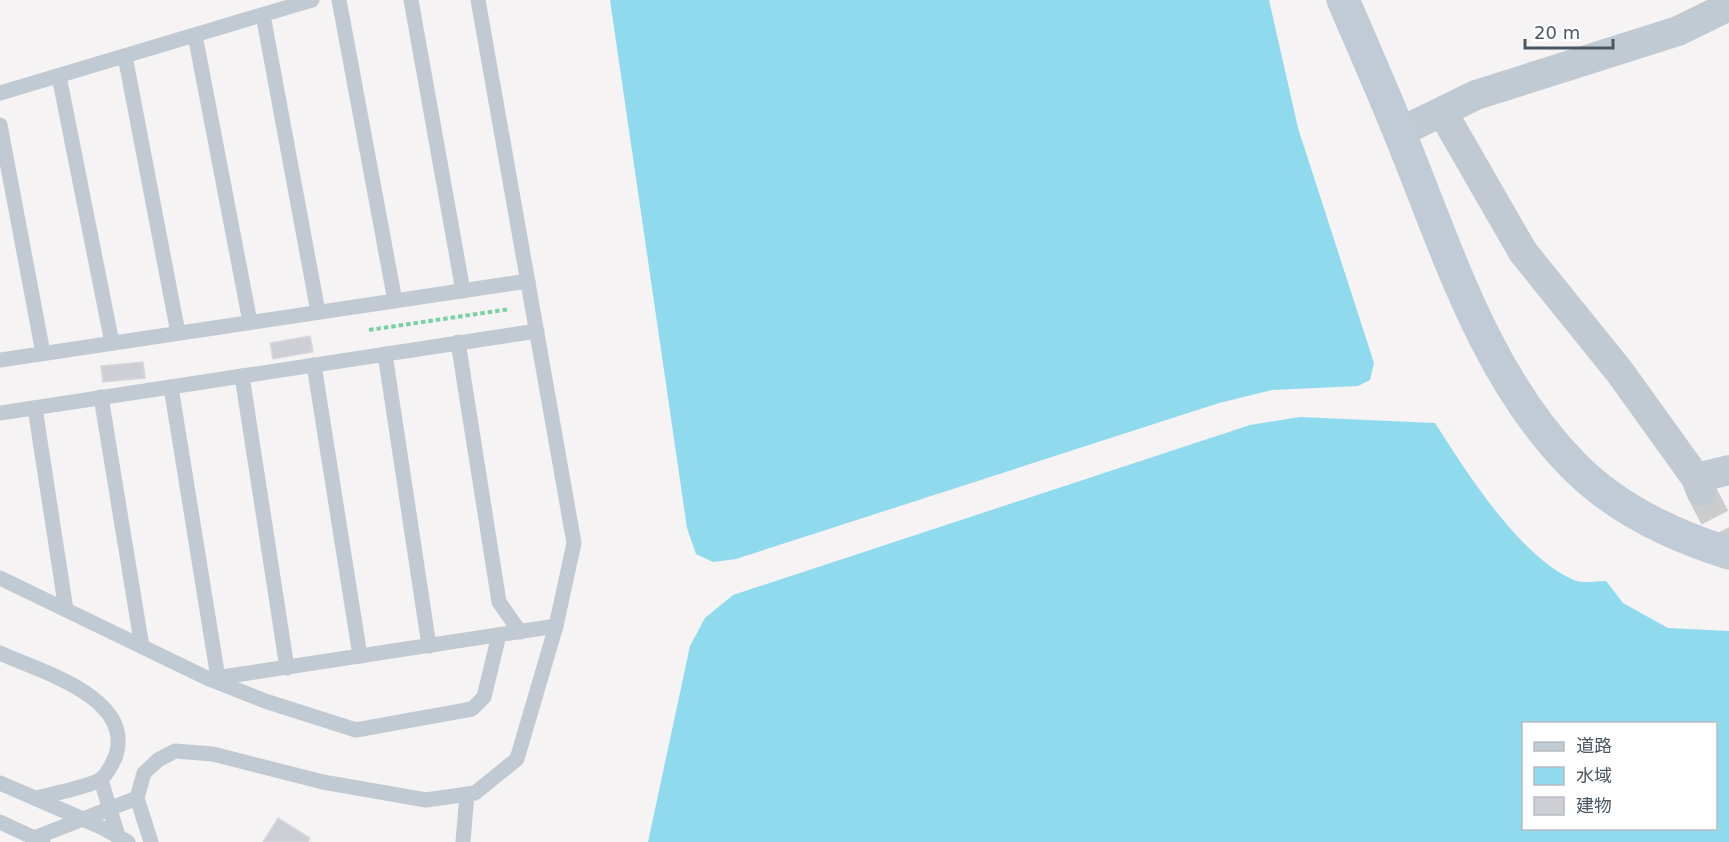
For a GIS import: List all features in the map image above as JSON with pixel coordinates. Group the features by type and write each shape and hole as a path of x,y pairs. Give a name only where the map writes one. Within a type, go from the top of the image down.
{"street":[{"path":"1343,0 1480,327 1525,406 1573,465 1609,496 1647,521 1729,553"},
{"path":"1400,132 1476,95 1678,31 1729,6"},
{"path":"1443,113 1523,252 1619,371 1698,485 1729,470"}],"lane":[{"path":"0,93 312,0"},
{"path":"339,0 394,301"},
{"path":"411,0 463,291"},
{"path":"151,842 137,798 144,773 158,760 175,751 192,751 323,782 426,800 475,793 517,759 556,626 574,543 478,0"},
{"path":"263,15 318,312"},
{"path":"195,35 250,322"},
{"path":"124,56 178,333"},
{"path":"59,76 112,343"},
{"path":"0,125 43,353"},
{"path":"0,360 528,281"},
{"path":"0,413 537,331"},
{"path":"458,342 500,602 520,632"},
{"path":"385,354 429,646"},
{"path":"314,365 360,657"},
{"path":"242,376 287,668"},
{"path":"171,387 213,679"},
{"path":"101,397 142,647"},
{"path":"35,408 66,610"},
{"path":"0,578 213,679 265,701 356,730 472,709 484,697 499,635"},
{"path":"213,679 556,626"},
{"path":"0,653 86,692 102,704 115,724 119,744 114,762 101,780 36,798"},
{"path":"101,780 122,840"},
{"path":"0,783 83,819 122,840"},
{"path":"463,842 467,794"},
{"path":"0,822 39,840 83,819 137,798"}],"water":[{"path":"610,0 1269,0 1298,128 1374,363 1370,380 1358,386 1272,390 1219,403 736,559 713,562 696,554 687,528"},
{"path":"1300,417 1435,423 1462,465 1514,533 1554,568 1578,581 1606,581 1623,603 1668,628 1729,631 1729,842 648,842 690,646 705,618 733,595 1250,425"}],"building":[{"path":"310,336 313,352 273,359 270,343"},
{"path":"143,362 145,378 103,382 101,366"},
{"path":"278,818 310,838 308,842 263,842"}],"tunnel":[{"path":"1701,491 1729,545"}]}
